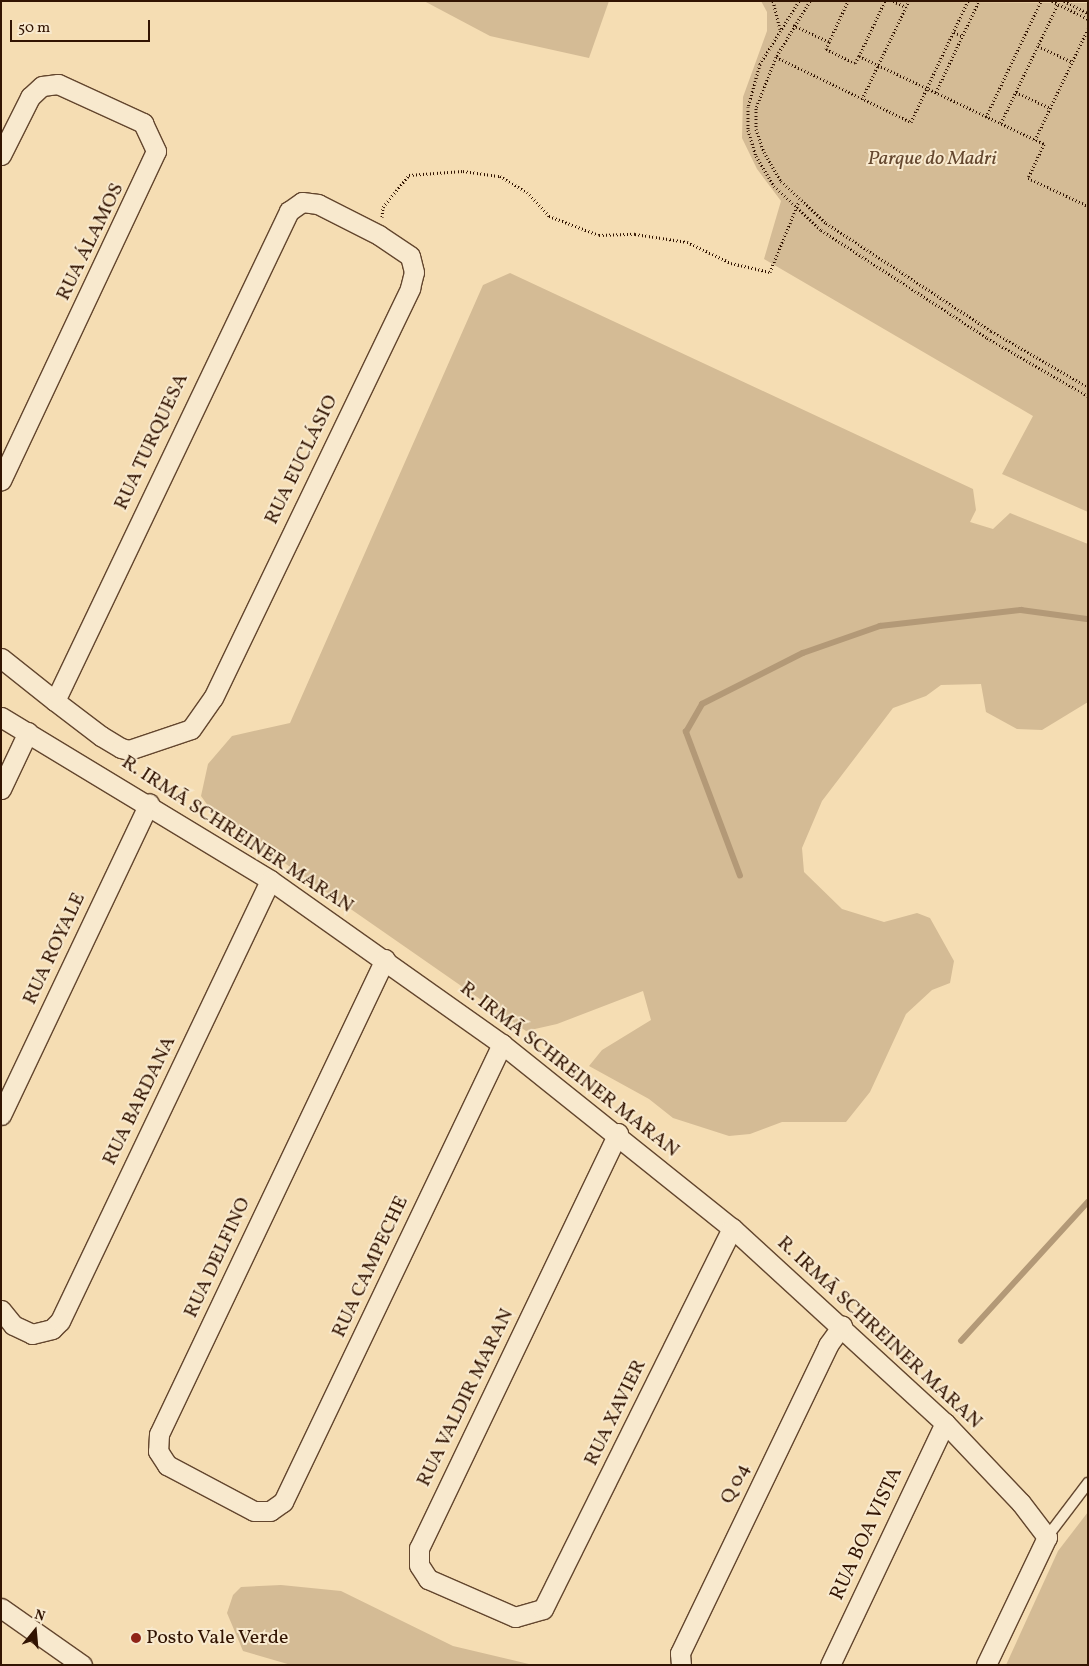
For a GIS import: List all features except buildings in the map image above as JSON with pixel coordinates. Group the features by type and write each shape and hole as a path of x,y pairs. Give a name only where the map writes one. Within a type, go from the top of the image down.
{"street":[{"name":"RUA ÁLAMOS","path":"1,156 30,97 42,86 58,84 143,123 156,152 1,480"},
{"name":"RUA EUCLÁSIO","path":"55,701 121,748 129,750 191,729 213,698 410,288 414,272 410,256 379,235 318,204 295,205"},
{"name":"RUA TURQUESA","path":"55,701 284,217 295,205"},
{"path":"1,658 55,701"},
{"name":"R. IRMÃ SCHREINER MARAN","path":"1,717 149,803 270,880 502,1044 618,1134 732,1228 842,1326 944,1423 1021,1503 1047,1537"},
{"path":"1,790 28,732"},
{"name":"RUA ROYALE","path":"1,1115 149,803"},
{"name":"RUA BARDANA","path":"1,1310 22,1331 42,1333 60,1321 270,880"},
{"name":"RUA DELFINO","path":"277,1507 254,1511 167,1465 157,1442 385,960"},
{"name":"RUA CAMPECHE","path":"277,1507 288,1496 502,1044"},
{"name":"RUA VALDIR MARAN","path":"534,1614 515,1617 428,1579 419,1565 419,1548 618,1134"},
{"name":"RUA XAVIER","path":"534,1614 549,1601 732,1228"},
{"name":"Q 04","path":"681,1665 680,1653 828,1345 842,1326"},
{"name":"RUA BOA VISTA","path":"830,1665 944,1423"},
{"path":"986,1665 1047,1537"},
{"path":"1,1608 82,1665"}],"lane":[{"path":"1047,1537 1088,1483"}],"path":[{"path":"773,1 781,30"},
{"path":"799,1 760,64 748,107 748,130 765,171 794,208 987,338 1088,396"},
{"path":"810,1 793,24 776,57 756,108 756,129 764,152 799,201 991,331 1088,386"},
{"path":"848,1 826,49 855,63 885,1"},
{"path":"893,1 906,7"},
{"path":"862,99 909,1"},
{"path":"776,57 911,122 968,1"},
{"path":"936,92 979,1"},
{"path":"986,117 1041,1"},
{"path":"1052,1 1088,19"},
{"path":"1064,1 1088,13"},
{"path":"1001,123 1058,4"},
{"path":"793,24 829,42"},
{"path":"1035,140 1088,28"},
{"path":"954,32 963,36"},
{"path":"1038,46 1072,62"},
{"path":"859,56 1044,144 1028,178 1088,206"},
{"path":"1016,92 1050,108"},
{"path":"379,235 383,207 409,175 464,172 500,176 527,192 549,216 599,235 635,234 687,242 731,263 770,272 794,208 799,201"}],"green space":[{"path":"424,1 609,1 589,58 490,36"},
{"name":"Parque do Madri","path":"761,1 1088,3 1088,512 1002,474 1033,416 764,259 781,201 757,169 742,138 743,97 767,31 767,12"},
{"path":"510,273 973,489 976,510 970,522 993,529 1010,513 1088,544 1088,702 1042,730 1017,729 986,712 981,684 941,685 926,696 893,708 822,801 802,848 804,872 842,909 884,922 917,913 930,918 954,961 950,983 932,990 906,1014 870,1092 846,1122 782,1122 750,1134 729,1136 673,1118 649,1099 589,1066 602,1050 651,1020 643,991 557,1024 526,1031 214,814 201,796 208,764 232,736 290,723 483,285"},
{"path":"1088,1512 1088,1665 1006,1665 1058,1551"},
{"path":"281,1585 341,1591 453,1646 533,1665 291,1665 243,1651 227,1613 233,1595 241,1587"}],"waterway":[{"path":"740,876 686,732 702,704 803,653 880,626 1021,610 1088,619"},
{"path":"961,1341 1088,1202"}],"place":[{"name":"Posto Vale Verde","path":"136,1638"}]}
